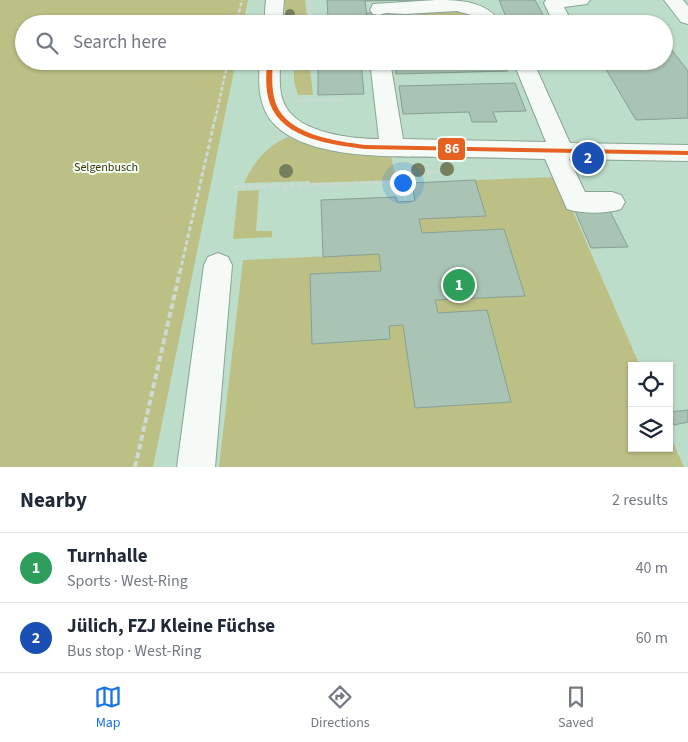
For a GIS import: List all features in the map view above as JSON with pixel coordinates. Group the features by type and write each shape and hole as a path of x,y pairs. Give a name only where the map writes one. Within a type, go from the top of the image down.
{"street":[{"path":"274,15 275,0"},
{"path":"559,15 553,3 595,0"},
{"path":"673,0 688,18"},
{"path":"416,15 433,4 468,5 486,15"},
{"path":"379,15 378,8 410,15"},
{"path":"270,70 269,85 276,111 284,120 310,136 335,143 392,148 558,150 687,155"},
{"path":"381,70 392,148"},
{"path":"527,70 576,202 612,202"},
{"path":"196,467 218,265"}],"path":[{"path":"238,15 242,0"},
{"path":"310,0 310,15"},
{"path":"135,467 226,70"},
{"path":"276,111 293,102 343,99"},
{"path":"489,170 492,179"},
{"path":"234,187 285,187 402,182 406,201"},
{"path":"284,192 285,187"}],"green space":[{"name":"Selgenbusch","path":"0,0 248,0 245,15 15,15 15,70 234,70 153,467 0,467"},
{"path":"285,0 305,0 307,15 284,15"},
{"path":"458,6 474,15 417,15 416,10"},
{"path":"294,70 310,70 313,95 298,95 294,82"},
{"path":"288,137 327,149 391,156 396,180 244,183 262,155"},
{"path":"558,177 638,362 628,362 628,452 673,452 673,442 684,467 219,467 243,260 379,254 381,271 310,274 312,344 390,339 389,326 403,325 415,408 511,402 487,310 438,313 430,273 525,296 504,229 422,233 419,219 485,216 475,180"},
{"path":"259,190 256,231 272,231 272,237 233,239 238,191"}],"building":[{"path":"327,0 419,0 365,1 367,15 328,15"},
{"path":"499,0 535,0 543,15 505,15"},
{"path":"400,9 401,15 367,15 367,13 383,13"},
{"path":"673,52 688,71 688,118 636,120 606,70 673,70"},
{"path":"318,70 362,70 364,94 318,95"},
{"path":"395,70 508,71 396,74"},
{"path":"515,83 526,111 493,112 497,122 472,122 469,112 403,114 399,86"},
{"path":"475,180 486,216 419,219 422,233 504,229 525,296 435,300 438,313 487,310 511,402 415,408 403,325 389,326 390,339 312,344 310,274 381,271 379,254 323,257 321,200 396,197 398,202 415,201 412,183"},
{"path":"609,209 628,247 591,248 575,211"},
{"path":"688,410 688,422 674,425 673,412"}],"transit line":[{"name":"86","path":"270,70 270,92 276,110 282,119 303,132 342,144 365,147 688,153"}],"place":[{"name":"Jülich, FZJ Kleine Füchse","path":"588,158"},
{"name":"Turnhalle","path":"459,285"}]}
